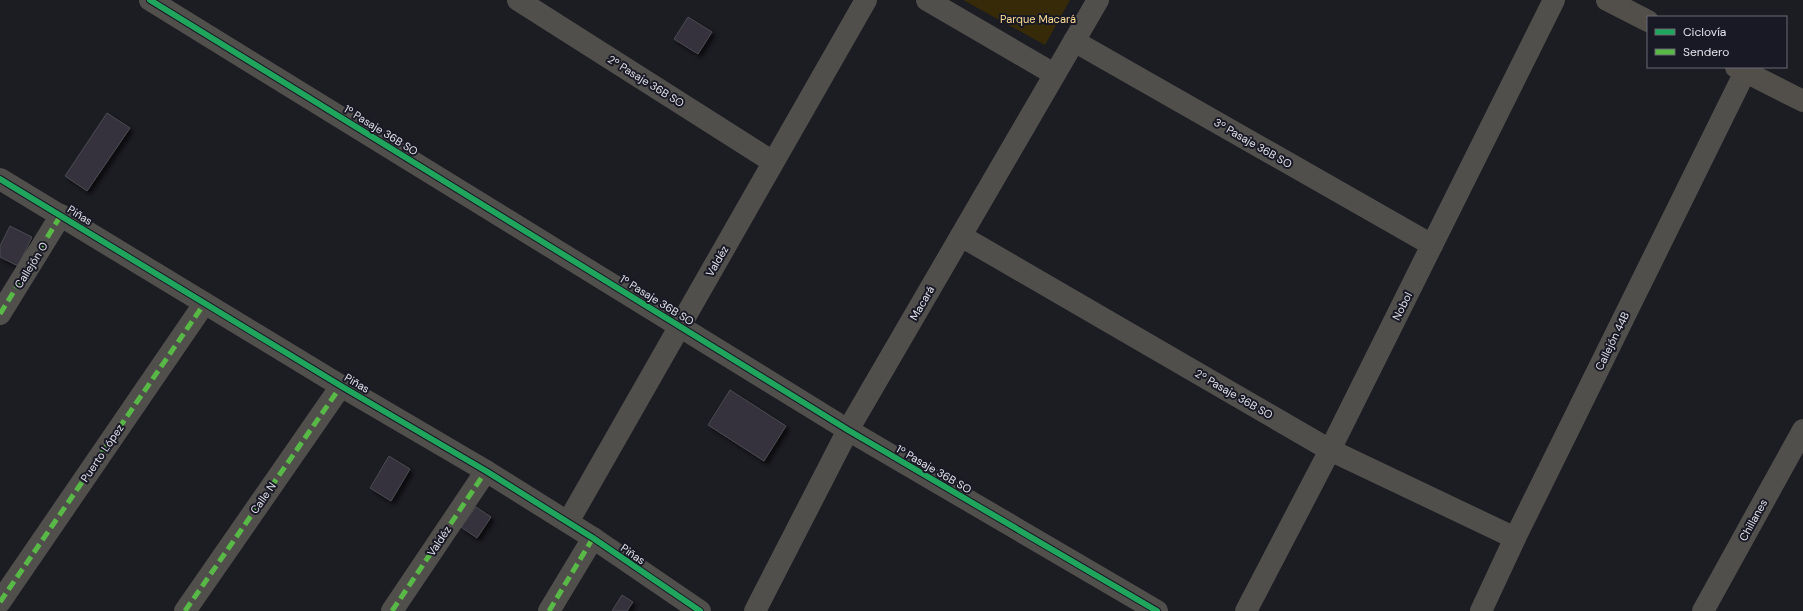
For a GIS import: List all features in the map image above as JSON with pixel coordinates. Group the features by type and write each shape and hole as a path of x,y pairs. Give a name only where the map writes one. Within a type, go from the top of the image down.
{"street":[{"name":"1º Pasaje 36B SO","path":"150,0 848,430 1157,611"},
{"name":"2º Pasaje 36B SO","path":"518,0 773,162"},
{"name":"Valdéz","path":"568,522 866,0"},
{"path":"927,0 1054,74"},
{"name":"Macará","path":"755,611 848,430 1098,0"},
{"name":"Nobol","path":"1246,611 1330,450 1554,0"},
{"path":"1607,0 1647,20"},
{"name":"3º Pasaje 36B SO","path":"1074,41 1432,245"},
{"path":"1740,69 1803,101"},
{"name":"Callejón 44B","path":"1480,611 1740,69"},
{"name":"Piñas","path":"0,179 204,304 486,470 593,538 700,611"},
{"name":"Callejón O","path":"0,314 62,216"},
{"name":"2º Pasaje 36B SO","path":"961,236 1330,450 1515,538"},
{"name":"Puerto López","path":"0,602 204,304"},
{"name":"Calle N","path":"185,611 341,386"},
{"name":"Chillanes","path":"1703,611 1803,430"},
{"name":"Valdéz","path":"392,611 486,470"},
{"path":"549,611 593,538"}],"green space":[{"name":"Parque Macará","path":"963,0 1070,0 1045,45"}],"building":[{"path":"688,17 712,32 698,54 674,39"},
{"path":"107,113 130,128 87,191 65,176"},
{"path":"10,226 32,237 18,266 0,257 0,246"},
{"path":"730,390 786,426 764,461 708,425"},
{"path":"389,456 410,469 391,501 370,488"},
{"path":"476,507 491,517 477,538 461,527"},
{"path":"622,595 633,602 627,611 612,611"}],"marked path":[{"path":"0,314 61,215"},
{"path":"0,602 204,304"},
{"path":"185,611 341,386"},
{"path":"392,611 486,471"},
{"path":"549,611 593,538"}],"cycle path":[{"path":"150,0 848,430 1157,611"},
{"path":"0,179 341,386 486,471 593,538 700,611"}]}
